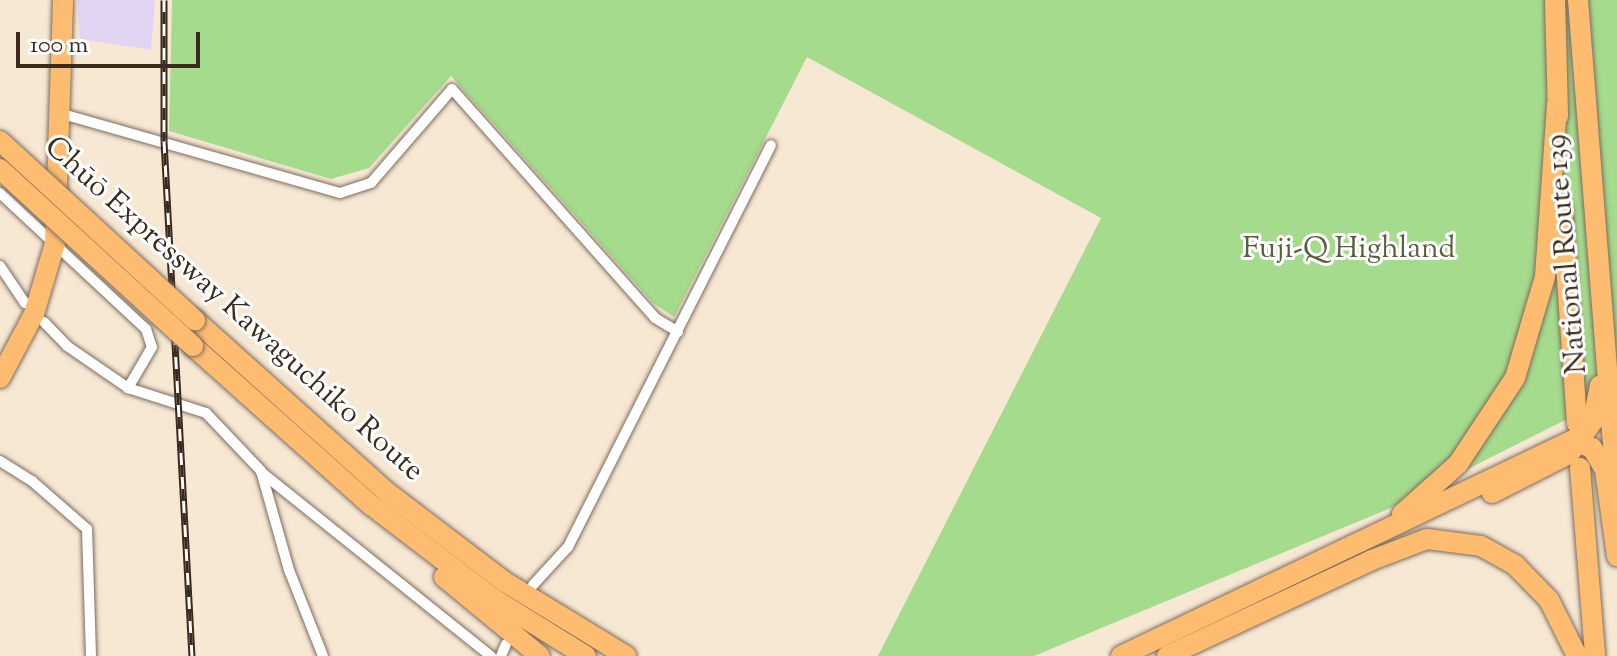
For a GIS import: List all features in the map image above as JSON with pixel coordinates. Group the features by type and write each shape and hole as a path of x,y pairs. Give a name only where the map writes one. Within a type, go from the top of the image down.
{"highway":[{"path":"0,378 34,314 55,243 63,0"},
{"name":"National Route 139","path":"1555,0 1557,104 1578,432"},
{"name":"National Route 139","path":"1578,0 1617,504"},
{"path":"1373,536 1458,464 1515,378 1545,277 1557,104"},
{"name":"Chūō Expressway Kawaguchiko Route","path":"0,141 324,440 505,582 626,656"},
{"name":"Chūō Expressway Kawaguchiko Route","path":"0,169 254,403 431,551 586,656"},
{"path":"1372,560 1438,516 1549,468 1578,432 1600,395 1600,282"},
{"path":"254,403 338,490 540,656"},
{"path":"1121,656 1373,536 1564,442 1578,432"},
{"path":"1578,432 1605,470 1617,556"},
{"path":"1580,468 1595,656"},
{"path":"1167,656 1372,560 1427,539 1467,543 1498,554 1549,600 1577,656"},
{"path":"505,582 646,656"}],"street":[{"path":"59,113 340,193 371,183 452,89 655,318 678,332"},
{"path":"533,585 568,547 771,145"},
{"path":"0,193 146,329 152,347 128,388"},
{"path":"0,266 25,303"},
{"path":"44,322 67,346 128,388 206,413 261,471 477,651 491,656"},
{"path":"0,461 32,481 87,529 91,656"},
{"path":"261,471 289,570 323,656"},
{"path":"501,656 506,644"}],"shaded area":[{"path":"77,0 155,0 151,50 80,39"}],"green space":[{"name":"Fuji-Q Highland","path":"172,0 1617,0 1617,394 1386,510 1034,656 878,656 1101,218 807,57 674,317 653,303 451,76 369,168 331,179 169,131"}],"railway":[{"path":"164,0 164,141 192,656"}]}
